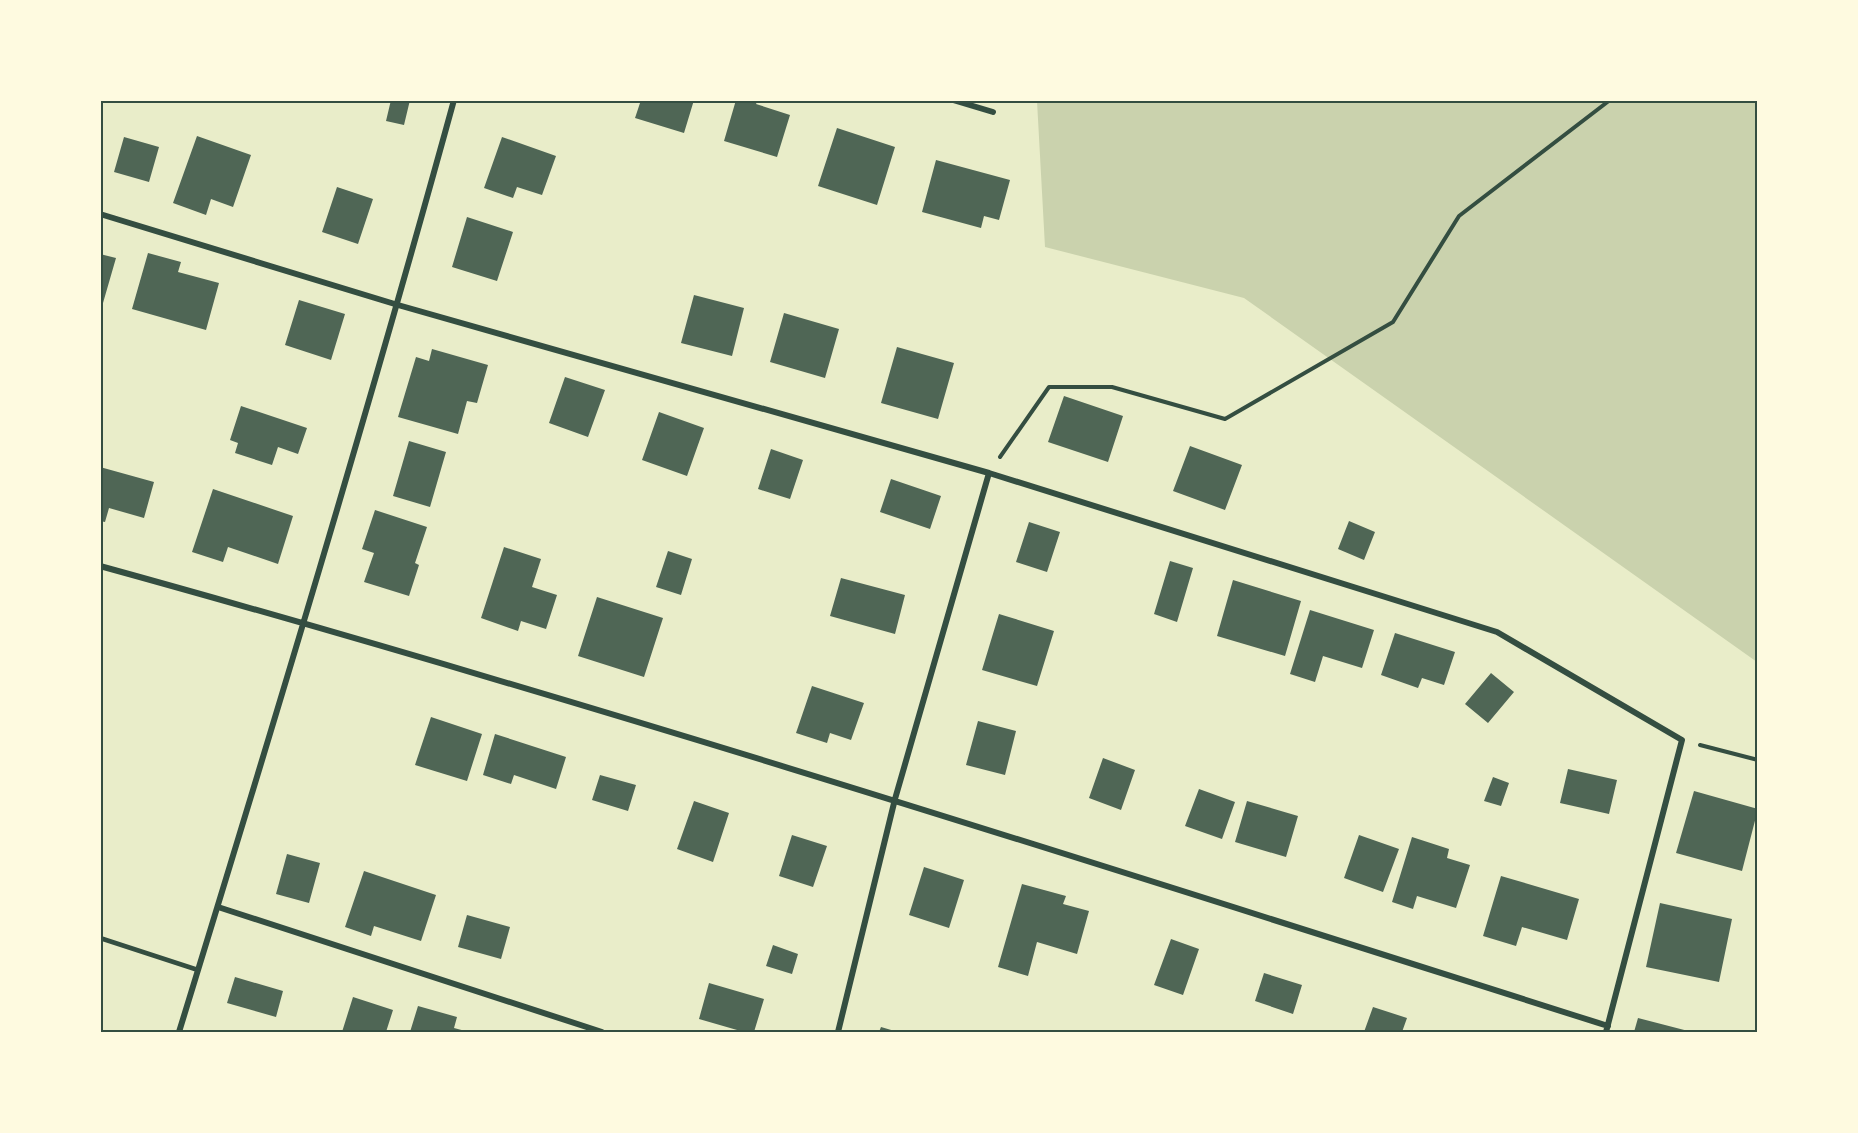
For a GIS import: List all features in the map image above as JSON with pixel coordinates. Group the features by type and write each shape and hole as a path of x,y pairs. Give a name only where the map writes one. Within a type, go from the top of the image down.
{"street":[{"path":"179,1032 305,623 398,305 454,100"},
{"path":"953,100 993,112"},
{"path":"100,214 398,305 989,473 1497,632 1682,740 1607,1029 895,799 305,623 100,566"},
{"path":"838,1032 895,799 989,473"},
{"path":"218,907 602,1032"}],"lane":[{"path":"100,938 198,970"}],"path":[{"path":"989,473 1049,387 1112,387 1225,419 1393,322 1459,216 1610,100"},
{"path":"1682,740 1758,760"}],"green space":[{"path":"1037,101 1757,101 1757,662 1244,298 1045,247"}],"building":[{"path":"391,100 410,100 404,125 386,121"},
{"path":"641,100 694,100 684,133 635,118"},
{"path":"736,100 758,100 756,104 790,115 777,157 724,141"},
{"path":"837,128 895,147 877,205 818,186"},
{"path":"197,136 251,155 233,207 211,199 206,215 173,203"},
{"path":"124,137 159,147 149,182 114,172"},
{"path":"502,137 556,156 542,195 517,187 513,198 484,188"},
{"path":"936,160 1010,180 999,220 984,216 981,228 922,212"},
{"path":"337,187 373,199 358,244 322,232"},
{"path":"467,217 513,232 497,281 452,267"},
{"path":"148,253 181,262 178,272 219,283 206,330 132,309"},
{"path":"100,254 116,258 103,303 100,302"},
{"path":"694,295 744,308 732,356 681,343"},
{"path":"299,300 345,314 331,360 285,345"},
{"path":"784,313 839,329 825,378 770,362"},
{"path":"897,347 954,363 938,419 881,403"},
{"path":"432,349 488,365 477,403 467,401 458,434 398,417 416,357 429,361"},
{"path":"565,377 605,390 588,437 549,423"},
{"path":"1064,396 1123,416 1108,462 1048,442"},
{"path":"241,406 307,428 298,454 278,447 272,465 235,453 238,443 230,440"},
{"path":"659,412 704,428 687,476 642,460"},
{"path":"409,441 446,452 430,507 393,496"},
{"path":"1190,446 1242,465 1225,510 1173,491"},
{"path":"771,449 803,460 790,499 758,489"},
{"path":"100,467 154,482 144,518 109,508 105,522 100,521"},
{"path":"891,479 941,496 930,529 880,512"},
{"path":"213,489 293,516 278,564 228,547 223,562 192,552"},
{"path":"375,510 427,527 415,563 419,565 409,596 364,582 374,553 362,549"},
{"path":"1349,521 1375,532 1364,560 1338,549"},
{"path":"1029,522 1060,532 1047,572 1016,562"},
{"path":"504,547 541,559 532,587 557,595 546,629 521,621 518,631 481,618"},
{"path":"668,551 692,559 681,595 656,587"},
{"path":"1170,561 1193,568 1177,622 1154,614"},
{"path":"841,578 905,595 895,634 830,616"},
{"path":"1233,580 1301,601 1285,656 1217,636"},
{"path":"597,597 663,618 644,677 578,656"},
{"path":"1310,610 1374,630 1362,668 1323,656 1315,682 1290,674"},
{"path":"999,614 1054,631 1037,686 982,670"},
{"path":"1395,633 1455,652 1444,685 1422,678 1418,688 1381,675"},
{"path":"1491,673 1514,692 1488,723 1465,704"},
{"path":"812,686 864,703 851,740 830,733 827,743 796,733"},
{"path":"431,717 482,734 467,781 415,765"},
{"path":"978,721 1016,731 1005,775 966,765"},
{"path":"495,734 566,757 556,789 514,775 511,784 483,775"},
{"path":"1103,758 1135,770 1121,810 1089,798"},
{"path":"1568,769 1617,780 1609,814 1560,803"},
{"path":"600,775 636,785 628,811 592,800"},
{"path":"1493,777 1509,783 1501,806 1484,801"},
{"path":"1199,789 1235,802 1222,839 1185,826"},
{"path":"1694,791 1758,809 1742,871 1676,853"},
{"path":"694,801 729,813 713,862 677,849"},
{"path":"1247,801 1298,816 1286,857 1235,842"},
{"path":"792,835 827,846 813,887 779,876"},
{"path":"1359,835 1399,849 1383,892 1344,878"},
{"path":"1412,837 1449,849 1447,858 1470,865 1456,908 1417,896 1413,909 1392,902"},
{"path":"287,854 320,863 309,903 276,894"},
{"path":"924,867 964,880 949,928 909,915"},
{"path":"364,871 436,895 421,941 374,926 371,936 345,927"},
{"path":"1501,876 1579,899 1567,940 1522,927 1516,946 1483,936"},
{"path":"1022,884 1066,896 1063,904 1089,911 1077,954 1037,942 1028,976 998,967"},
{"path":"1660,903 1732,919 1719,982 1646,967"},
{"path":"467,915 510,927 501,959 458,947"},
{"path":"1171,939 1199,949 1183,995 1154,985"},
{"path":"773,945 798,954 792,974 766,966"},
{"path":"1264,973 1302,985 1293,1014 1255,1001"},
{"path":"235,977 283,991 276,1017 227,1003"},
{"path":"709,983 764,999 754,1032 744,1032 699,1019"},
{"path":"353,997 393,1010 386,1032 342,1032"},
{"path":"418,1006 457,1017 454,1028 469,1032 410,1032"},
{"path":"1373,1007 1407,1018 1402,1032 1364,1032"},
{"path":"1638,1018 1692,1032 1634,1032"},
{"path":"881,1027 898,1032 879,1032"}]}
